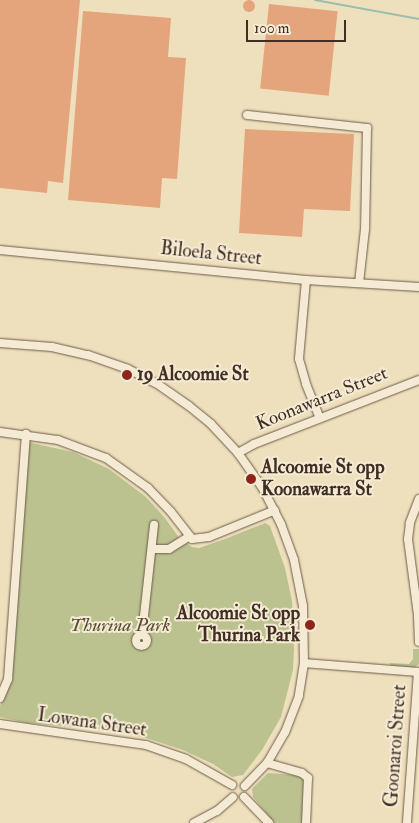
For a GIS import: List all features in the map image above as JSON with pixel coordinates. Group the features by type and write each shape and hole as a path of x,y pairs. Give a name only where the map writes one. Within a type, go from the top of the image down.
{"street":[{"path":"248,115 368,128 365,229 359,283"},
{"name":"Biloela Street","path":"0,250 306,280 419,287"},
{"path":"306,280 299,359 306,384 320,418"},
{"path":"0,343 71,351 128,369 156,383 211,424 238,453 262,487 275,510 294,560 299,584 304,629 304,663 299,696 278,746 268,763 245,786"},
{"name":"Koonawarra Street","path":"238,453 254,444 419,380"},
{"path":"0,432 26,434 73,444 122,467 160,500 192,540 203,539 275,510"},
{"path":"0,698 8,679 26,434"},
{"path":"419,499 410,523 408,539 418,615 419,642"},
{"path":"142,634 154,525"},
{"path":"152,549 169,549 188,536"},
{"path":"304,663 418,672"},
{"name":"Goonaroi Street","path":"407,823 418,672"},
{"name":"Lowana Street","path":"0,724 146,745 186,759 232,785"},
{"path":"268,763 302,772 308,778 306,823"},
{"path":"238,782 245,786 246,792 244,796 239,799 233,797 230,791 232,785 238,782"},
{"path":"244,796 269,823"},
{"path":"194,823 217,810 233,797"}],"green space":[{"name":"Thurina Park","path":"27,442 73,452 109,469 146,497 165,518 180,539 192,547 199,548 265,523 270,526 285,568 292,601 293,670 281,717 262,750 243,775 232,777 213,764 183,750 143,737 109,730 27,723 0,717 0,706 10,680"},
{"path":"413,649 419,649 419,664 414,668 390,666 390,663 409,664 413,659"},
{"path":"268,773 295,775 304,779 302,823 274,823 253,797 252,789"}],"building":[{"path":"0,0 80,0 63,183 48,181 47,193 0,188"},
{"path":"247,0 251,0 255,6 251,12 247,12 243,8 243,4"},
{"path":"269,4 338,11 329,96 260,89"},
{"path":"83,11 171,18 168,57 186,58 177,179 162,178 160,208 68,200"},
{"path":"245,129 354,134 350,211 304,209 302,237 239,233"}],"waterway":[{"path":"315,0 419,19"}],"place":[{"name":"19 Alcoomie St","path":"127,375"},
{"name":"Alcoomie St opp Koonawarra St","path":"251,479"},
{"name":"Alcoomie St opp Thurina Park","path":"310,625"}]}
